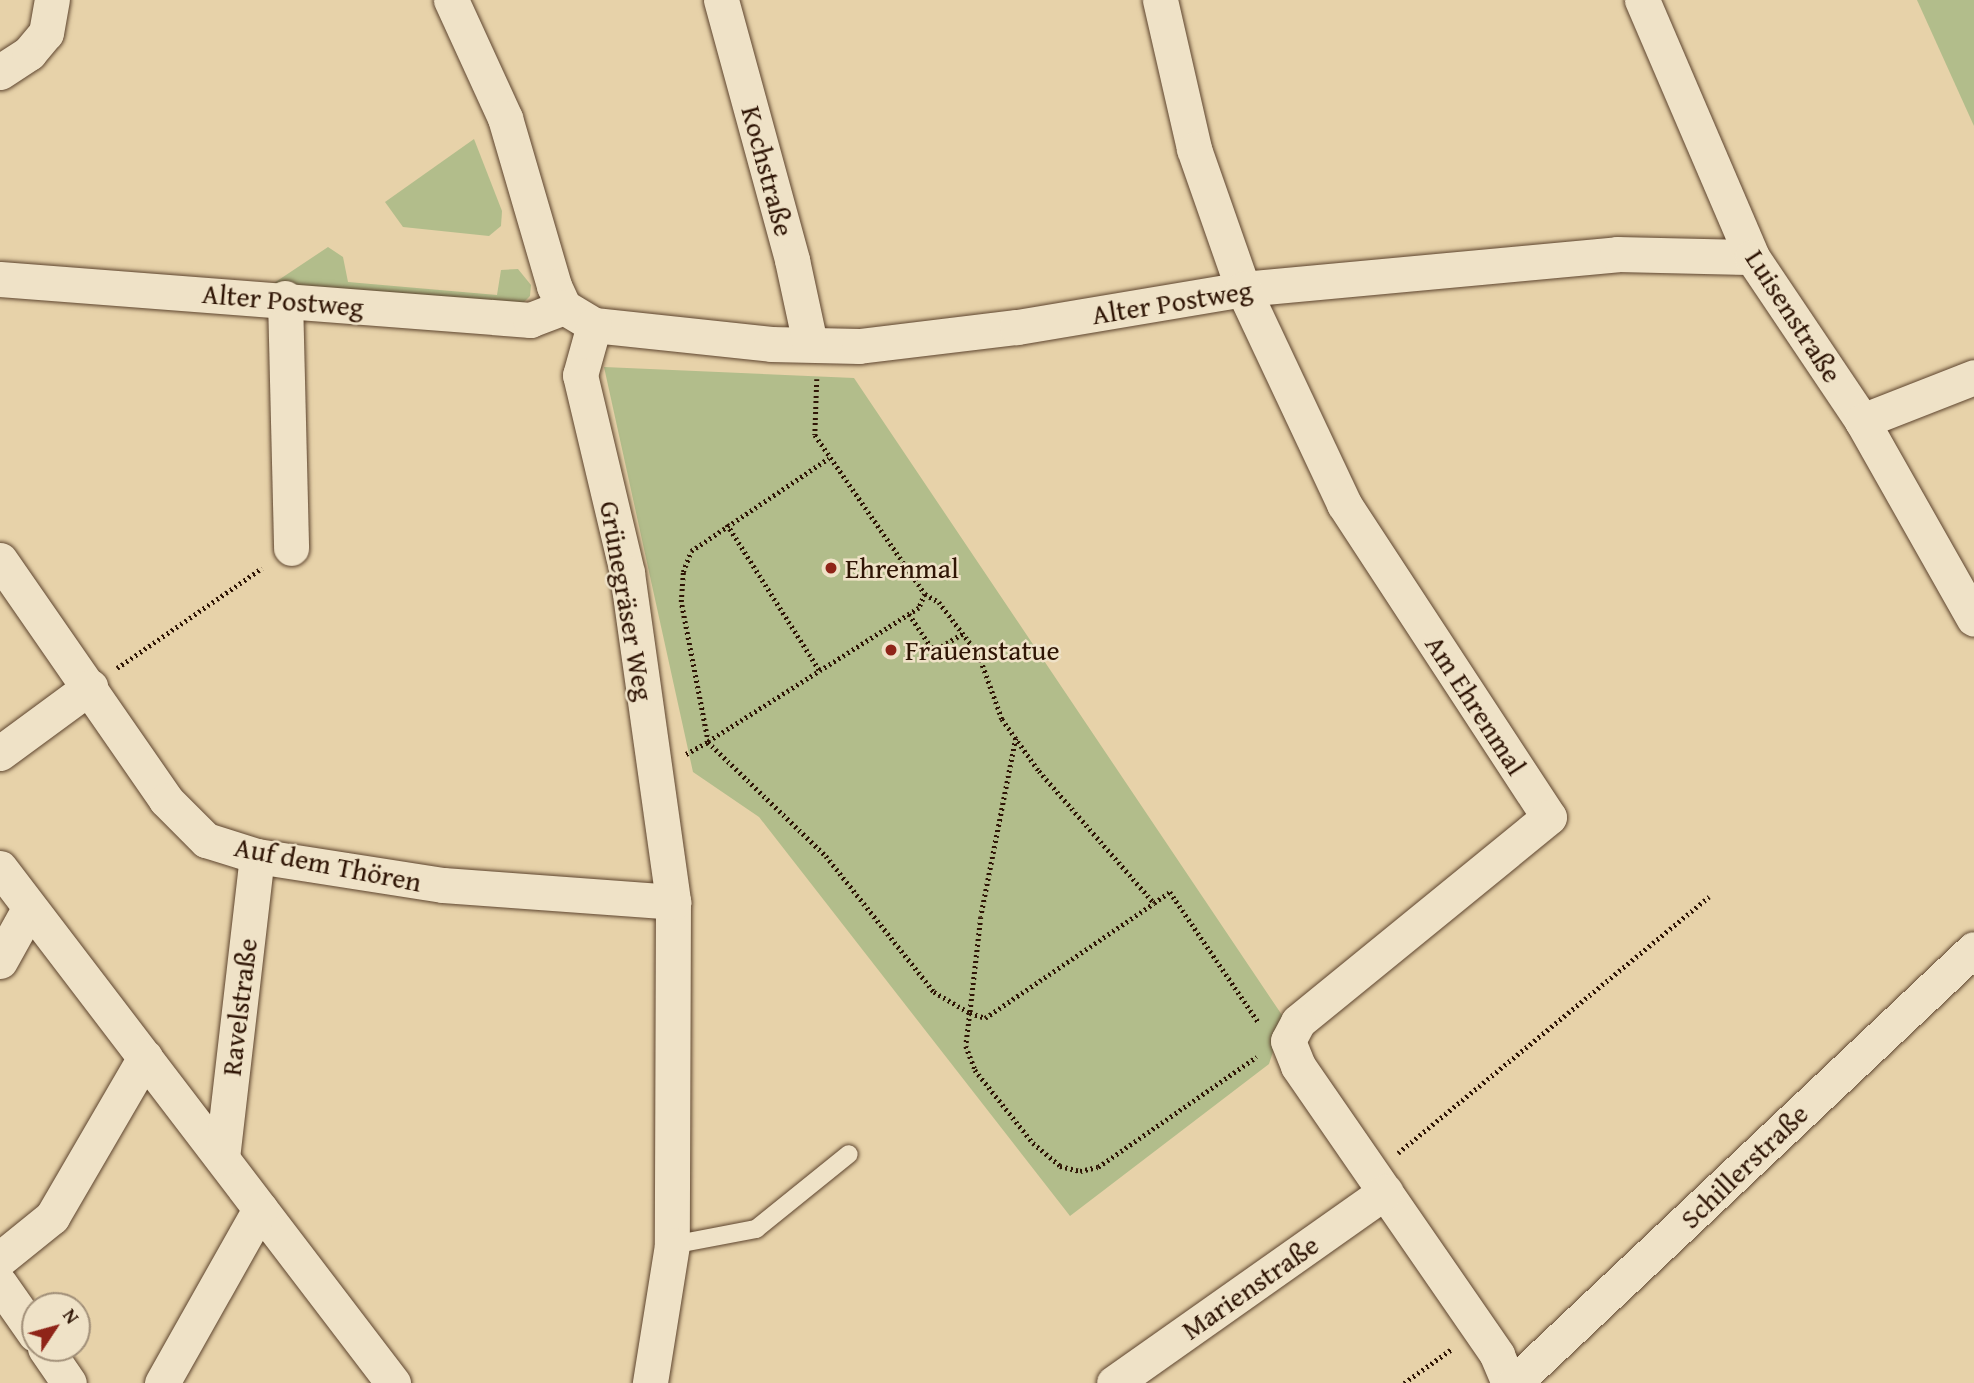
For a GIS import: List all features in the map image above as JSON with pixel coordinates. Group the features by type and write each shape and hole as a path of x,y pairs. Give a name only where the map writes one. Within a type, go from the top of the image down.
{"street":[{"path":"0,72 29,53 49,16 23,0"},
{"path":"451,0 505,118 554,286 564,307 594,324"},
{"name":"Kochstraße","path":"721,0 792,260 810,344"},
{"path":"1160,0 1194,149 1243,289"},
{"name":"Luisenstraße","path":"1642,0 1752,257 1862,421 1974,619"},
{"name":"Alter Postweg","path":"594,324 771,344 859,346 1017,327 1243,289 1617,254 1752,257"},
{"name":"Alter Postweg","path":"0,279 285,298 530,320 564,307"},
{"name":"Am Ehrenmal","path":"1243,289 1344,504 1549,817 1298,1023 1288,1041"},
{"path":"285,298 291,548"},
{"name":"Grünegräser Weg","path":"594,324 580,375 627,573 673,902 672,1245 650,1383"},
{"path":"1862,421 1974,377"},
{"name":"Auf dem Thören","path":"0,560 166,800 206,840 257,856 443,885 673,902"},
{"path":"0,754 90,687"},
{"name":"Ravelstraße","path":"222,1157 257,856"},
{"path":"0,868 393,1383"},
{"path":"0,961 29,909"},
{"name":"Schillerstraße","path":"1512,1383 1974,949"},
{"path":"1288,1041 1298,1066 1479,1329 1512,1383"},
{"path":"0,1259 52,1217 145,1057"},
{"name":"Marienstraße","path":"1114,1383 1378,1182"},
{"path":"162,1383 260,1209"},
{"path":"0,1284 21,1314"},
{"path":"55,1362 69,1383"}],"lane":[{"path":"672,1245 756,1229 849,1154"}],"path":[{"path":"810,344 818,385 815,435 829,458 925,594 939,601 979,655 1002,719 1039,771 1154,903"},
{"path":"829,458 727,524 691,551 683,572 681,601 708,742 826,856 934,992 970,1013 985,1018 1170,892 1266,1033 1288,1041"},
{"path":"727,524 820,671"},
{"path":"90,687 291,548"},
{"path":"708,742 919,608 925,594"},
{"path":"909,614 931,647 937,649 964,633"},
{"path":"1016,737 981,917 966,1046 975,1070 1033,1143 1060,1166 1080,1171 1098,1167 1260,1054 1288,1041"},
{"path":"1378,1182 1709,897"},
{"path":"1404,1383 1479,1329"}],"green space":[{"path":"1917,0 1974,0 1974,126"},
{"path":"474,139 502,211 501,226 489,236 403,227 385,202"},
{"path":"328,247 343,257 348,282 497,295 501,270 518,269 531,285 530,296 517,309 274,283"},
{"path":"604,367 854,378 1284,1018 1269,1064 1070,1216 759,817 693,772"}],"place":[{"name":"Ehrenmal","path":"831,568"},
{"name":"Frauenstatue","path":"891,650"}]}
